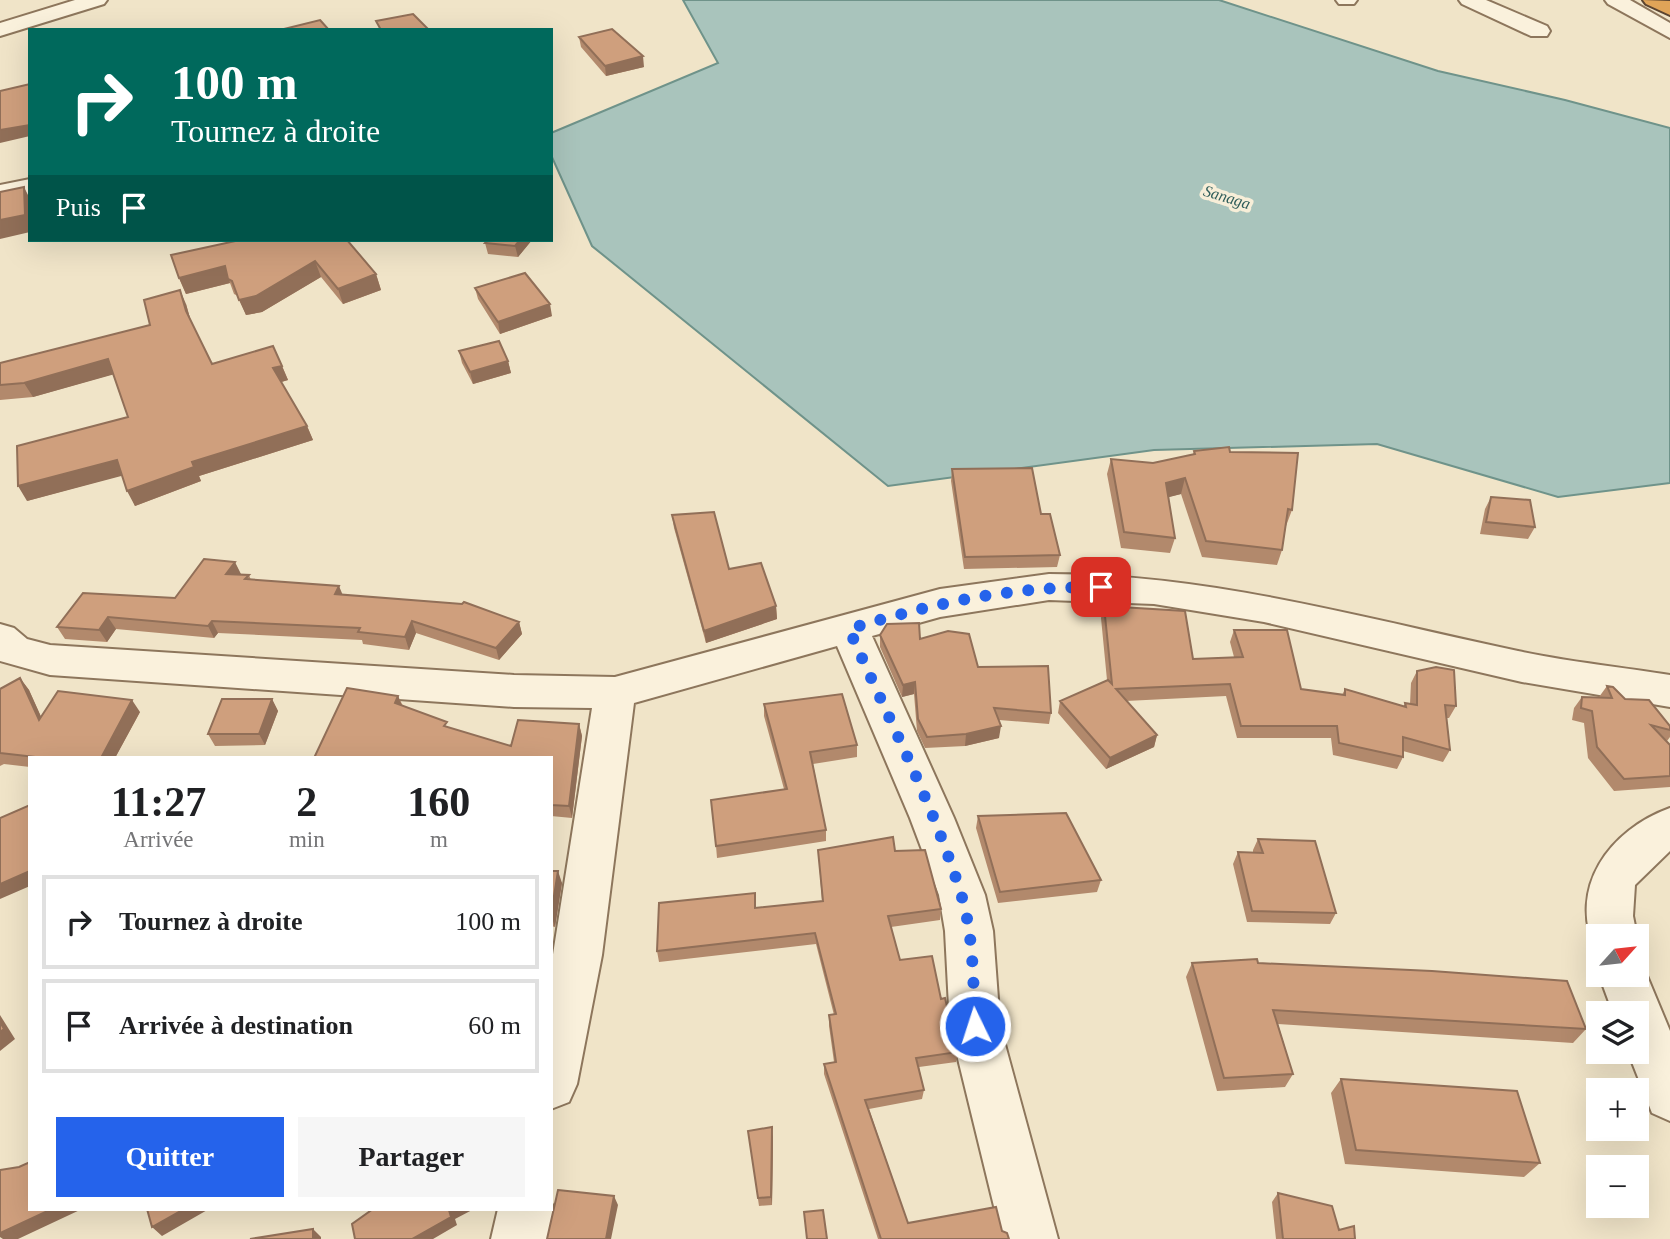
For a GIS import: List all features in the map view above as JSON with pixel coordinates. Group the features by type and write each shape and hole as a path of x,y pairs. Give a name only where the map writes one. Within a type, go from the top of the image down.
{"highway":[{"path":"1653,0 1670,9"}],"street":[{"path":"0,30 97,0"},
{"path":"1469,0 1539,31"},
{"path":"1615,0 1670,32"},
{"path":"0,193 28,187"},
{"path":"5,650 50,660 125,666 514,691 615,693 940,603 1049,587 1154,591 1264,608 1522,667 1670,691"},
{"path":"849,629 932,818 962,895 970,931 975,1026 1030,1239"},
{"path":"553,1074 578,955 615,693"},
{"path":"1612,924 1609,903 1613,878 1641,847 1670,827"},
{"path":"1628,987 1670,1095"},
{"path":"520,1239 526,1211"}],"water":[{"name":"Sanaga","path":"683,0 1219,0 1438,71 1565,100 1670,128 1670,483 1558,497 1377,444 1154,450 888,486 592,246 553,159 553,132 718,63"}],"building":[{"path":"413,14 427,28 380,28 376,21"},
{"path":"320,20 327,28 288,28"},
{"path":"612,29 643,56 605,66 579,37"},
{"path":"28,84 28,125 0,130 0,91"},
{"path":"24,187 25,215 0,220 0,192"},
{"path":"231,242 349,242 376,274 338,289 315,261 256,296 239,300 232,281 228,279 225,266 179,278 171,255"},
{"path":"486,242 518,242 515,246"},
{"path":"525,273 550,304 498,322 475,288"},
{"path":"180,290 186,311 212,364 273,346 282,366 273,368 307,426 192,462 194,467 127,491 117,460 18,486 17,446 128,417 108,359 24,383 0,385 0,363 150,325 144,300"},
{"path":"499,341 508,361 470,372 459,351"},
{"path":"1229,447 1230,452 1298,453 1292,510 1288,509 1282,550 1206,541 1185,478 1166,483 1175,538 1124,532 1111,459 1153,463 1195,454 1194,451"},
{"path":"1032,468 1041,514 1050,514 1060,555 965,557 952,469"},
{"path":"1491,497 1530,500 1535,527 1486,522"},
{"path":"714,512 729,569 761,563 776,606 704,631 672,515"},
{"path":"204,559 235,562 226,574 249,575 245,579 339,586 335,594 462,604 464,602 519,622 496,648 412,621 405,637 358,632 360,628 212,621 208,626 108,617 99,630 57,627 83,593 175,598"},
{"path":"1104,606 1185,611 1193,659 1243,657 1234,630 1287,630 1301,689 1345,695 1345,689 1406,707 1405,703 1417,705 1417,671 1436,667 1454,670 1456,706 1445,705 1450,750 1403,737 1403,757 1339,743 1337,726 1241,726 1230,684 1116,689 1157,735 1110,758 1060,701 1108,680 1112,684"},
{"path":"919,623 920,639 948,631 969,634 978,667 1048,666 1051,713 994,708 1001,726 966,734 927,737 918,719 915,682 903,685 880,635 887,624"},
{"path":"20,678 39,720 58,691 132,700 102,756 28,756 0,753 0,689"},
{"path":"1607,686 1613,687 1625,699 1649,700 1670,726 1670,730 1651,725 1670,745 1670,776 1624,779 1597,747 1592,711 1581,708 1582,697 1612,698"},
{"path":"347,688 398,696 395,703 447,722 444,726 511,746 518,720 579,724 569,806 553,805 553,756 315,756"},
{"path":"842,694 857,745 810,752 826,830 716,846 711,800 787,789 764,704"},
{"path":"222,699 272,699 259,734 208,734"},
{"path":"28,806 28,872 0,884 0,818"},
{"path":"1066,813 1101,880 1000,892 978,816"},
{"path":"893,837 895,851 925,850 941,909 888,916 900,960 932,956 941,999 945,998 958,1052 916,1058 924,1090 865,1100 908,1223 996,1207 1002,1231 1007,1233 1009,1239 881,1239 824,1064 836,1062 829,1015 836,1014 815,933 657,951 659,903 755,893 755,908 823,901 818,850"},
{"path":"1258,839 1315,841 1336,913 1252,911 1238,852 1263,853"},
{"path":"553,871 558,871 553,902"},
{"path":"1257,959 1258,963 1432,971 1567,981 1586,1029 1273,1010 1293,1074 1224,1078 1192,963"},
{"path":"1341,1079 1517,1091 1540,1163 1356,1150"},
{"path":"772,1127 771,1197 758,1198 748,1131"},
{"path":"28,1163 28,1211 48,1211 0,1233 0,1170"},
{"path":"558,1190 614,1196 606,1239 547,1239"},
{"path":"1278,1193 1332,1206 1339,1230 1354,1226 1355,1239 1283,1239"},
{"path":"823,1210 827,1239 807,1239 804,1212"},
{"path":"148,1211 180,1211 152,1227"},
{"path":"370,1211 449,1211 451,1217 412,1239 355,1239 352,1224"},
{"path":"313,1229 313,1239 250,1239"}],"route":[{"path":"975,1026 970,931 962,895 932,818 849,629 940,603 976,596 1049,587 1101,587"}]}
